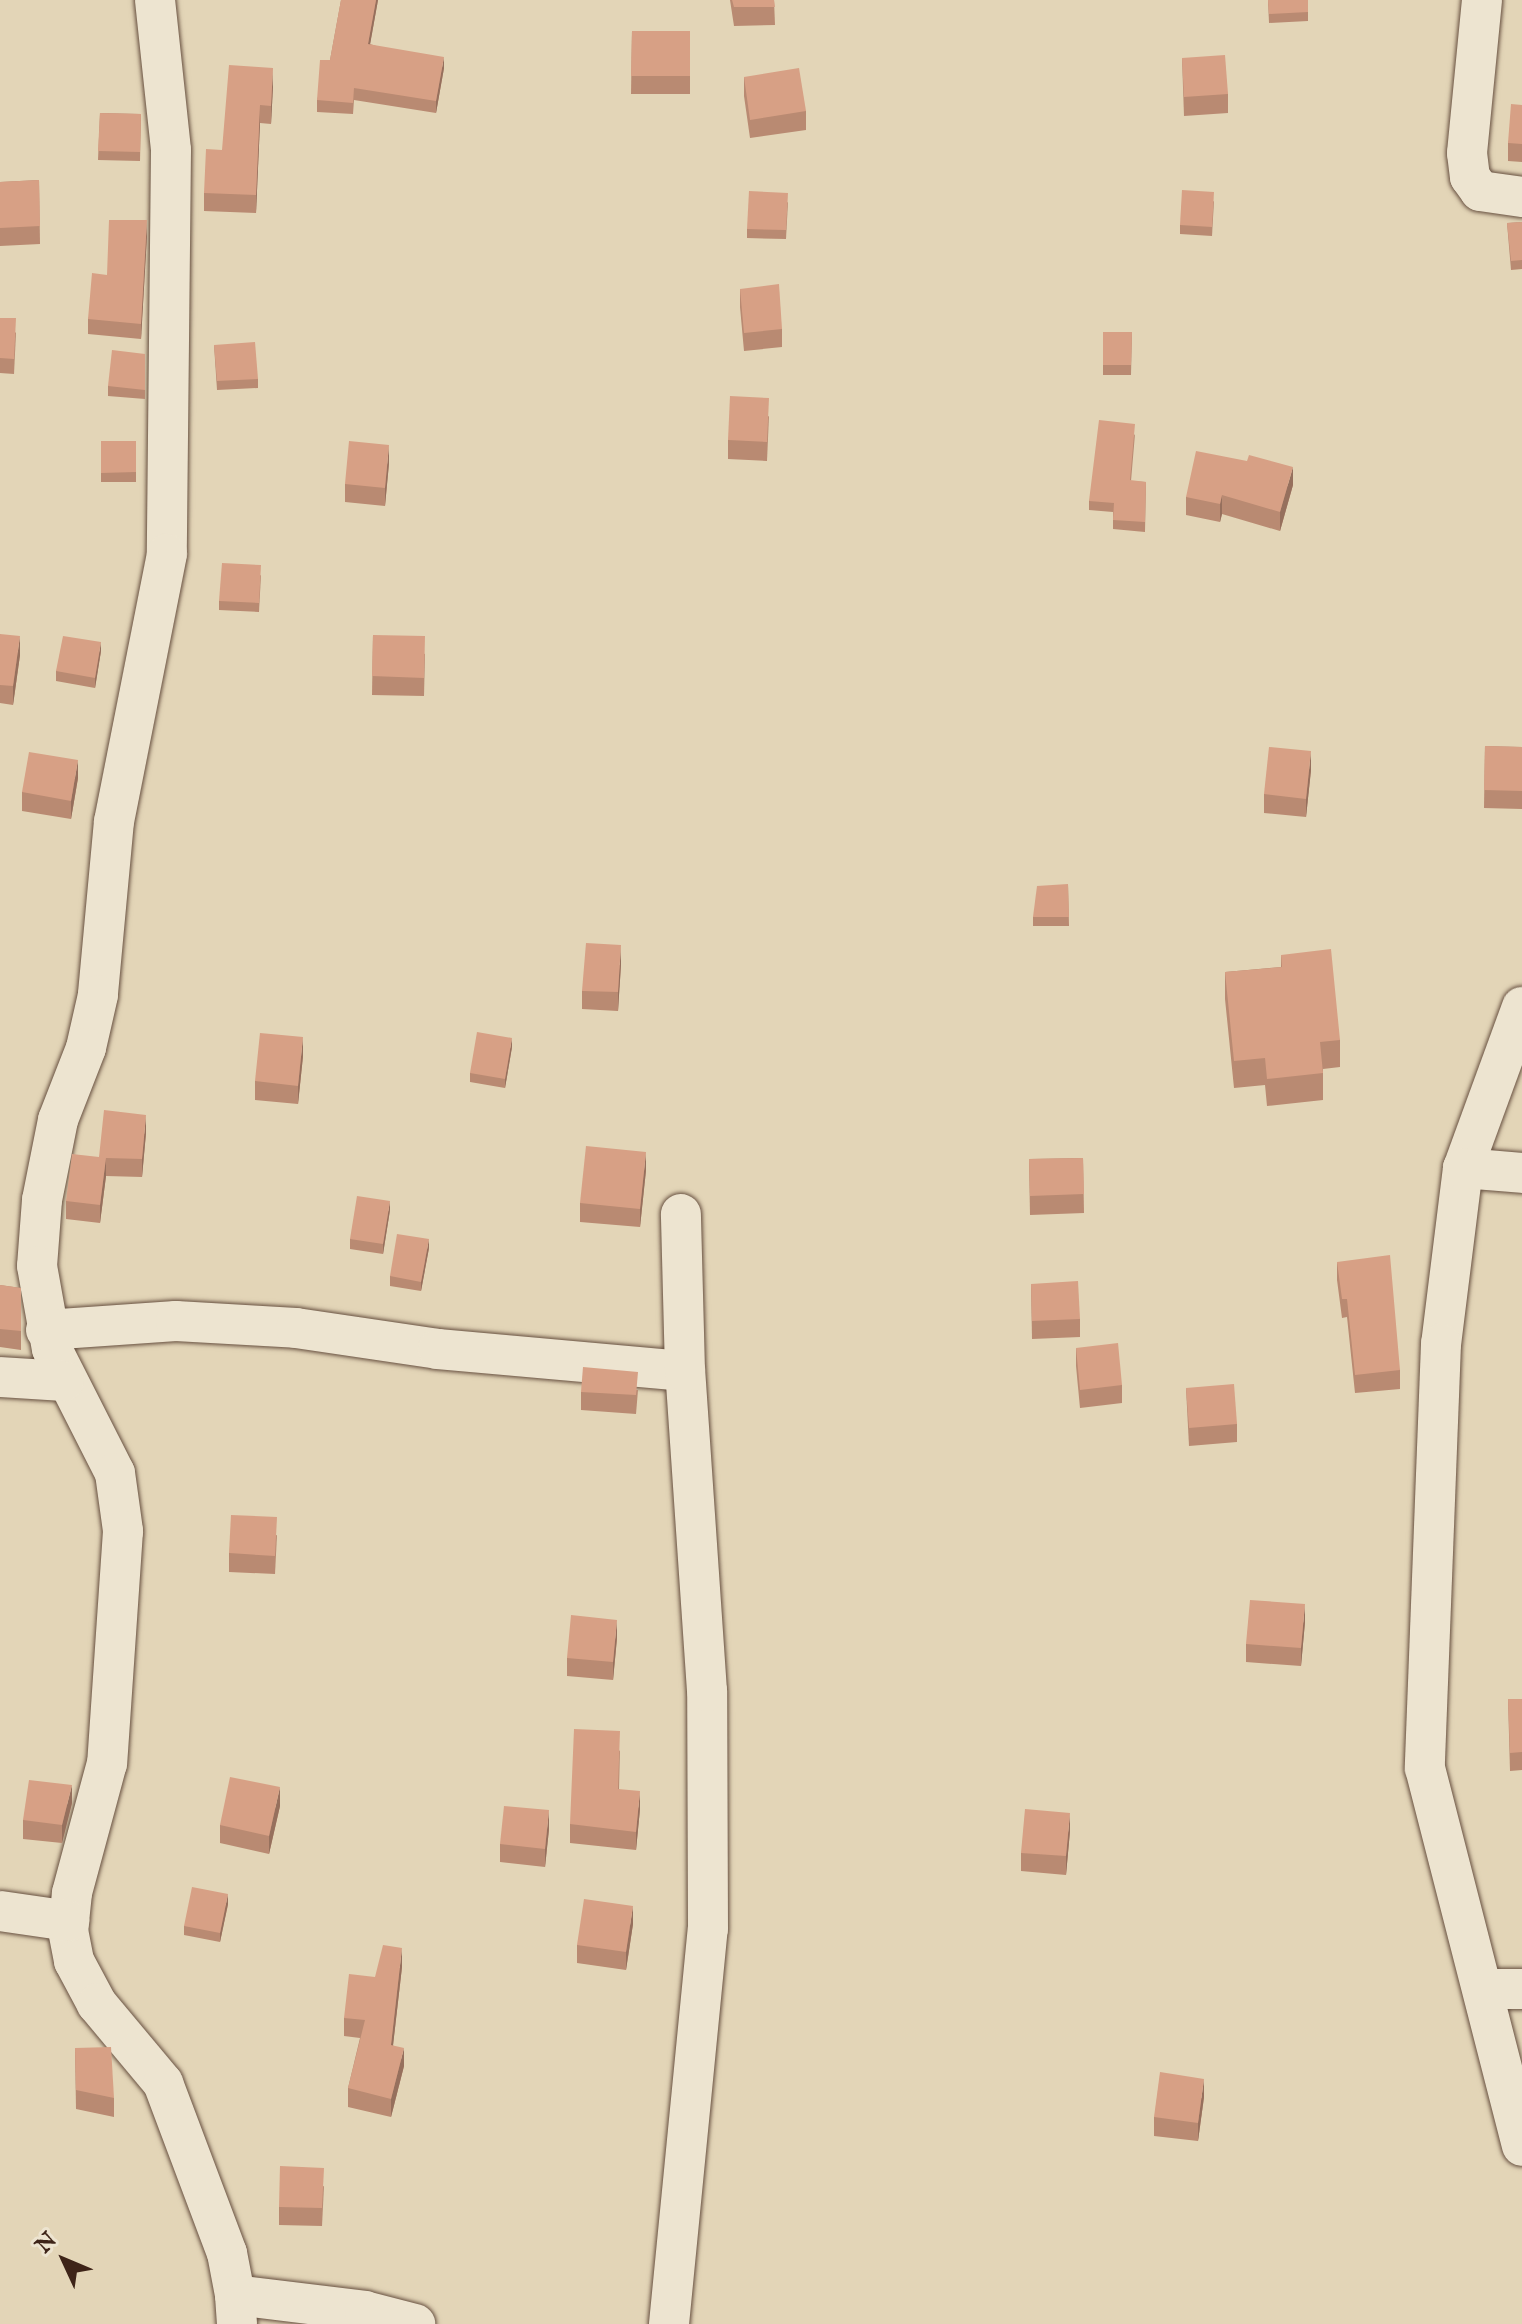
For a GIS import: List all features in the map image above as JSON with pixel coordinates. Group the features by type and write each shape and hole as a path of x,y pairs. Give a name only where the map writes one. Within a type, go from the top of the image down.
{"street":[{"path":"155,0 171,150 167,554 114,821 98,995 86,1048 58,1120 42,1200 37,1266 46,1330 64,1381 115,1473 123,1531 107,1763 69,1921 74,1961 97,2004 163,2083 227,2253 236,2309 365,2311 415,2324"},
{"path":"1482,0 1467,153 1470,177 1480,191 1522,197"},
{"path":"1522,1007 1463,1168 1441,1344 1425,1768 1504,1989 1522,2146"},
{"path":"1463,1168 1522,1173"},
{"path":"669,2324 708,1929 707,1691 685,1371 681,1214"},
{"path":"46,1330 176,1321 296,1328 438,1349 685,1371"},
{"path":"0,1377 64,1381"},
{"path":"0,1911 69,1921"}],"building":[{"path":"341,0 376,0 368,44 444,57 436,101 354,88 353,103 317,100 320,60 330,60"},
{"path":"732,0 774,0 775,7 734,7"},
{"path":"1268,0 1308,0 1308,12 1269,14"},
{"path":"632,31 690,31 690,76 631,76"},
{"path":"1225,55 1228,94 1184,97 1182,58"},
{"path":"229,65 273,68 271,106 260,105 256,195 204,193 206,149 222,150"},
{"path":"799,68 806,111 750,120 744,77"},
{"path":"1511,104 1522,105 1522,144 1508,143"},
{"path":"100,113 141,114 140,152 98,151"},
{"path":"39,180 40,226 0,228 0,182"},
{"path":"1182,190 1214,192 1212,227 1180,225"},
{"path":"749,191 788,193 786,230 747,229"},
{"path":"109,220 147,220 141,324 88,319 92,273 107,275"},
{"path":"1522,222 1522,260 1511,261 1507,223"},
{"path":"779,284 782,329 744,333 740,289"},
{"path":"0,318 16,318 14,359 0,358"},
{"path":"1103,332 1132,332 1131,365 1103,365"},
{"path":"255,342 258,379 217,381 214,345"},
{"path":"112,350 145,354 145,390 108,386"},
{"path":"730,396 769,398 767,442 728,440"},
{"path":"1099,420 1135,424 1130,480 1146,482 1145,522 1113,520 1114,503 1089,501"},
{"path":"101,441 136,441 136,472 101,473"},
{"path":"349,441 389,445 385,488 345,484"},
{"path":"1196,451 1247,461 1249,455 1293,467 1280,512 1222,495 1220,504 1186,497"},
{"path":"222,563 261,565 259,603 219,601"},
{"path":"0,634 20,636 13,686 0,685"},
{"path":"373,635 425,636 424,678 372,676"},
{"path":"63,636 101,642 95,678 56,671"},
{"path":"1485,746 1522,747 1522,791 1484,790"},
{"path":"1269,747 1311,751 1306,799 1264,794"},
{"path":"29,752 78,760 71,801 22,792"},
{"path":"1068,884 1069,917 1033,917 1037,886"},
{"path":"586,943 621,945 618,992 582,991"},
{"path":"1331,949 1340,1040 1320,1042 1323,1073 1267,1079 1265,1058 1234,1061 1225,972 1282,967 1281,955"},
{"path":"477,1032 512,1038 505,1079 470,1073"},
{"path":"260,1033 303,1037 298,1086 255,1081"},
{"path":"104,1110 146,1115 142,1159 106,1158 100,1205 66,1201 72,1154 99,1157"},
{"path":"586,1146 646,1152 640,1209 580,1203"},
{"path":"1083,1158 1084,1194 1030,1196 1029,1159"},
{"path":"357,1196 390,1201 383,1244 350,1239"},
{"path":"397,1234 429,1239 421,1282 390,1276"},
{"path":"1390,1255 1400,1370 1355,1375 1347,1299 1342,1299 1337,1262"},
{"path":"1078,1281 1080,1319 1032,1321 1031,1284"},
{"path":"0,1285 21,1288 21,1331 0,1329"},
{"path":"1118,1343 1122,1385 1080,1390 1076,1348"},
{"path":"583,1367 638,1372 636,1395 581,1392"},
{"path":"1234,1384 1237,1424 1189,1428 1186,1388"},
{"path":"231,1515 277,1517 275,1556 229,1553"},
{"path":"1250,1600 1305,1604 1301,1648 1246,1644"},
{"path":"571,1615 617,1620 613,1662 567,1658"},
{"path":"1508,1699 1522,1699 1522,1752 1510,1753"},
{"path":"574,1729 620,1731 618,1789 640,1791 636,1832 570,1824"},
{"path":"230,1777 280,1787 269,1836 220,1825"},
{"path":"29,1780 72,1785 62,1825 23,1820"},
{"path":"504,1806 549,1810 545,1849 500,1844"},
{"path":"1025,1809 1070,1813 1066,1856 1021,1853"},
{"path":"192,1887 228,1894 220,1933 184,1926"},
{"path":"584,1899 633,1906 626,1952 577,1945"},
{"path":"383,1945 402,1948 391,2045 404,2048 391,2099 348,2088 365,2020 344,2018 349,1974 375,1977"},
{"path":"111,2047 114,2098 76,2090 75,2048"},
{"path":"1160,2072 1204,2079 1198,2123 1154,2117"},
{"path":"280,2166 324,2168 322,2208 279,2207"}]}
